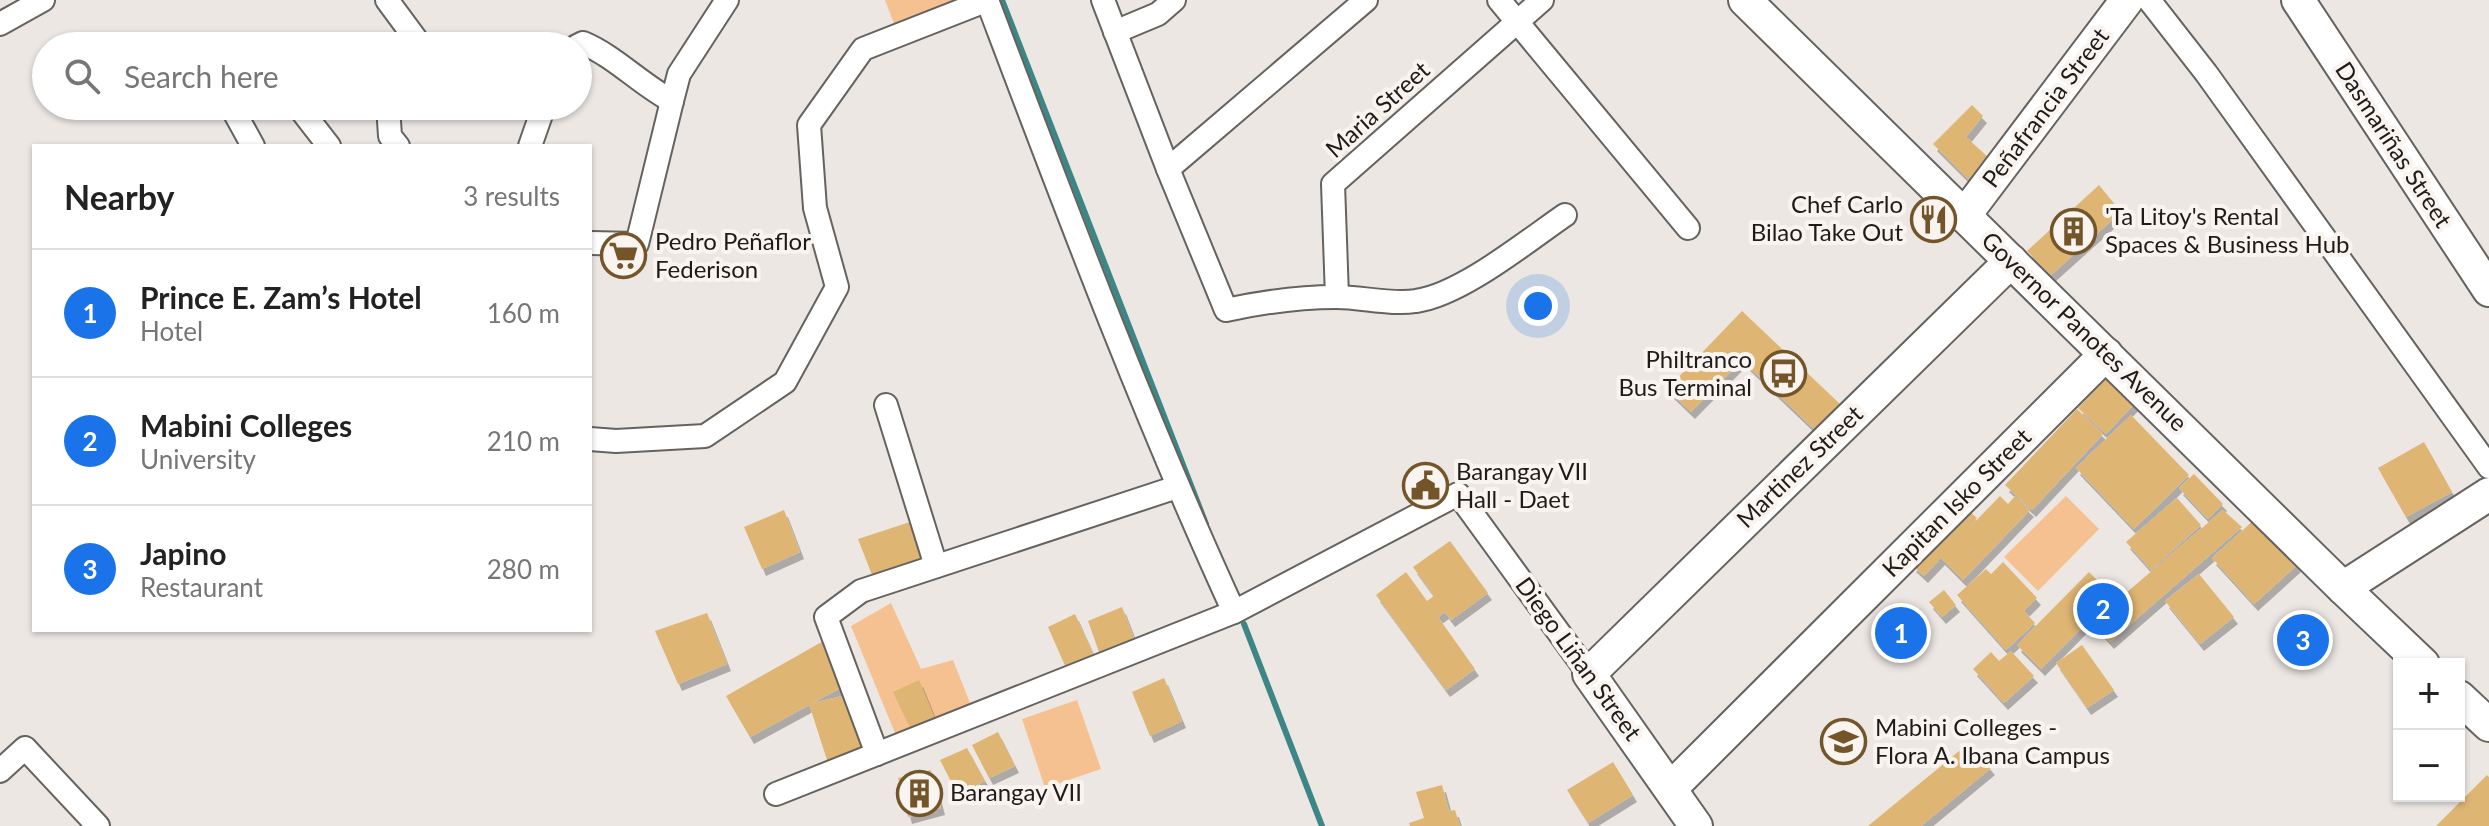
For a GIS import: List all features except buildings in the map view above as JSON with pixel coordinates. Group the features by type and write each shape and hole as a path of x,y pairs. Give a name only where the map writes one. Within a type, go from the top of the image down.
{"street":[{"path":"0,24 43,0"},
{"path":"387,0 411,32"},
{"path":"592,243 637,244 679,74 727,0"},
{"path":"592,439 616,441 705,436 785,382 837,287 815,208 809,125 863,49 988,0 1051,172 1177,487 1234,612 776,794"},
{"path":"1103,0 1226,310 1273,300 1337,297 1416,301 1484,272 1565,215"},
{"path":"1115,32 1158,14 1174,0"},
{"path":"1168,169 1366,0"},
{"path":"1499,0 1688,228"},
{"name":"Maria Street","path":"1337,297 1333,184 1542,0"},
{"name":"Governor Panotes Avenue","path":"1745,0 2417,658"},
{"name":"Peñafrancia Street","path":"1964,216 2127,0"},
{"path":"2149,0 2206,73 2489,467"},
{"name":"Dasmariñas Street","path":"2298,0 2489,290"},
{"path":"592,47 603,52 647,88 672,101"},
{"path":"239,120 252,144"},
{"path":"309,120 327,144"},
{"path":"389,120 390,136 396,144"},
{"path":"531,144 539,120"},
{"name":"Martinez Street","path":"1589,674 2011,261"},
{"name":"Kapitan Isko Street","path":"1671,788 2106,354"},
{"path":"886,405 936,566"},
{"path":"877,754 826,617 861,591 1177,487"},
{"name":"Diego Liñan Street","path":"1234,612 1458,494 1696,826"},
{"path":"2343,588 2484,506"},
{"path":"2465,703 2489,725"},
{"path":"0,771 25,748 98,826"}],"shaded area":[{"path":"885,0 959,0 895,26"},
{"path":"2066,496 2099,529 2038,591 2004,557"},
{"path":"891,603 921,669 953,660 972,708 897,738 851,626"},
{"path":"1077,700 1101,769 1045,788 1022,719"}],"waterway":[{"path":"1002,0 1206,524"},
{"path":"1244,624 1322,826"}],"place":[{"name":"Chef Carlo Bilao Take Out","path":"1934,219"},
{"name":"'Ta Litoy's Rental Spaces & Business Hub","path":"2074,231"},
{"name":"Pedro Peñaflor Federison","path":"624,256"},
{"name":"Philtranco Bus Terminal","path":"1783,374"},
{"name":"Barangay VII Hall - Daet","path":"1425,486"},
{"name":"Mabini Colleges","path":"2103,609"},
{"name":"Prince E. Zam’s Hotel","path":"1901,633"},
{"name":"Japino","path":"2303,640"},
{"name":"Mabini Colleges - Flora A. Ibana Campus","path":"1844,742"},
{"name":"Barangay VII","path":"919,793"}]}
